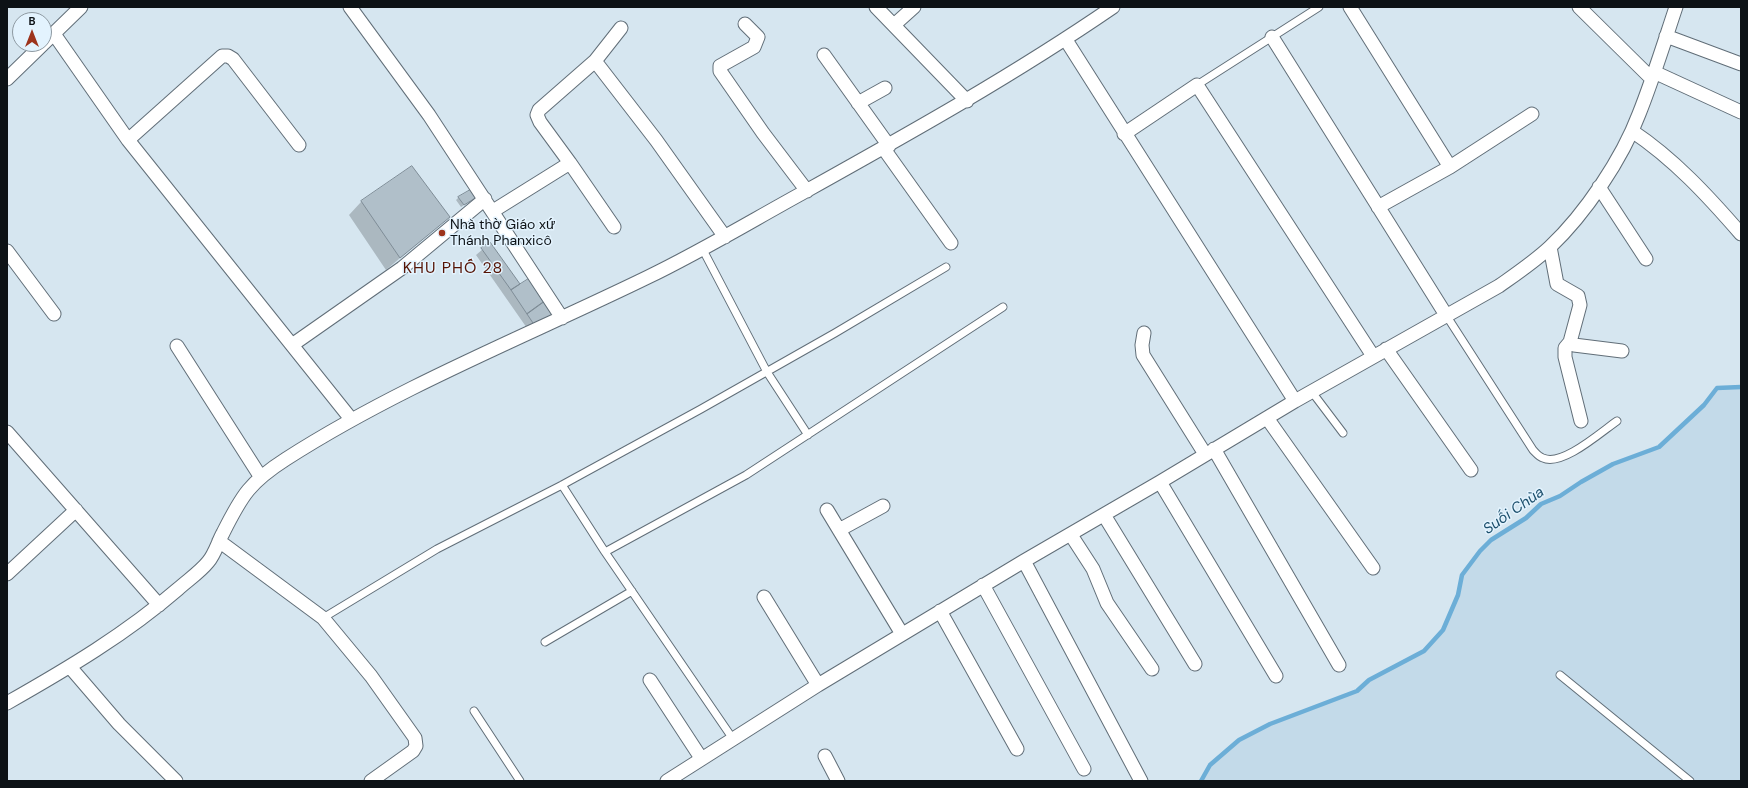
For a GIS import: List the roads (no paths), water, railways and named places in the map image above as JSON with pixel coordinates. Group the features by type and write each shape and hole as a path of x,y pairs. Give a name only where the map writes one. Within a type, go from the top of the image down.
{"street":[{"path":"81,7 54,34 128,140 352,419"},
{"path":"350,7 429,115 562,318"},
{"path":"876,7 967,100"},
{"path":"894,25 914,7"},
{"path":"7,702 70,667 159,605 208,563 242,495 260,476 352,419 399,394 703,250 887,148 1066,40 1113,7"},
{"path":"1350,7 1450,167"},
{"path":"1579,7 1653,75 1741,112"},
{"path":"670,780 701,758 818,685 983,585 1071,535 1295,401 1499,286 1525,268 1550,247 1574,220 1599,187 1623,149 1632,131 1653,75 1676,7"},
{"path":"745,24 758,37 757,42 754,47 720,66 720,71 758,126 807,191"},
{"path":"614,227 537,116 539,110 595,61 621,28"},
{"path":"1666,36 1741,64"},
{"path":"1272,37 1446,315"},
{"path":"1066,40 1124,134 1295,401"},
{"path":"7,79 36,52"},
{"path":"128,140 222,56 228,56 233,59 299,145"},
{"path":"824,56 858,103 951,243"},
{"path":"595,61 656,140 725,237"},
{"path":"1124,134 1197,85 1373,356"},
{"path":"858,103 885,88"},
{"path":"1378,206 1450,167 1532,114"},
{"path":"1632,131 1664,154 1720,210 1741,234"},
{"path":"493,211 570,163"},
{"path":"1599,187 1646,259"},
{"path":"292,345 402,268 485,199"},
{"path":"1550,247 1557,284 1578,296 1579,299 1580,305 1570,342 1564,348 1581,421"},
{"path":"7,251 54,314"},
{"path":"1144,334 1142,345 1143,355 1210,452 1339,665"},
{"path":"1570,342 1574,345 1622,351"},
{"path":"176,346 260,476"},
{"path":"1386,349 1472,470"},
{"path":"1267,418 1373,568"},
{"path":"7,432 159,605"},
{"path":"1160,482 1276,676"},
{"path":"839,530 883,506"},
{"path":"7,574 76,510"},
{"path":"827,510 902,634"},
{"path":"1104,515 1195,664"},
{"path":"1071,535 1092,569 1107,603 1152,669"},
{"path":"219,541 323,618 371,676 415,738 416,746 413,751 371,781"},
{"path":"1024,561 1141,781"},
{"path":"983,585 1024,657 1084,769"},
{"path":"764,598 818,685"},
{"path":"940,611 1017,749"},
{"path":"70,667 119,724 176,781"},
{"path":"650,680 701,758"},
{"path":"825,756 838,781"}],"lane":[{"path":"1197,85 1319,7"},
{"path":"703,250 767,372 808,435"},
{"path":"323,618 437,549 562,486 767,372 946,267"},
{"path":"605,552 746,475 1003,307"},
{"path":"1446,315 1533,450 1543,458 1556,460 1568,454 1617,421"},
{"path":"1312,392 1343,433"},
{"path":"562,486 605,552 733,739"},
{"path":"544,642 632,591"},
{"path":"1560,675 1690,781"},
{"path":"474,711 520,781"}],"waterway":[{"name":"Suối Chùa","path":"1201,781 1210,765 1239,740 1270,724 1357,691 1369,680 1424,651 1443,630 1458,595 1462,575 1480,551 1491,540 1526,518 1541,504 1560,496 1613,464 1659,447 1704,405 1717,388 1741,387"}],"place":[{"name":"Nhà thờ Giáo xứ Thánh Phanxicô","path":"442,233"}],"district":[{"name":"KHU PHỐ 28","path":"453,269"}]}
